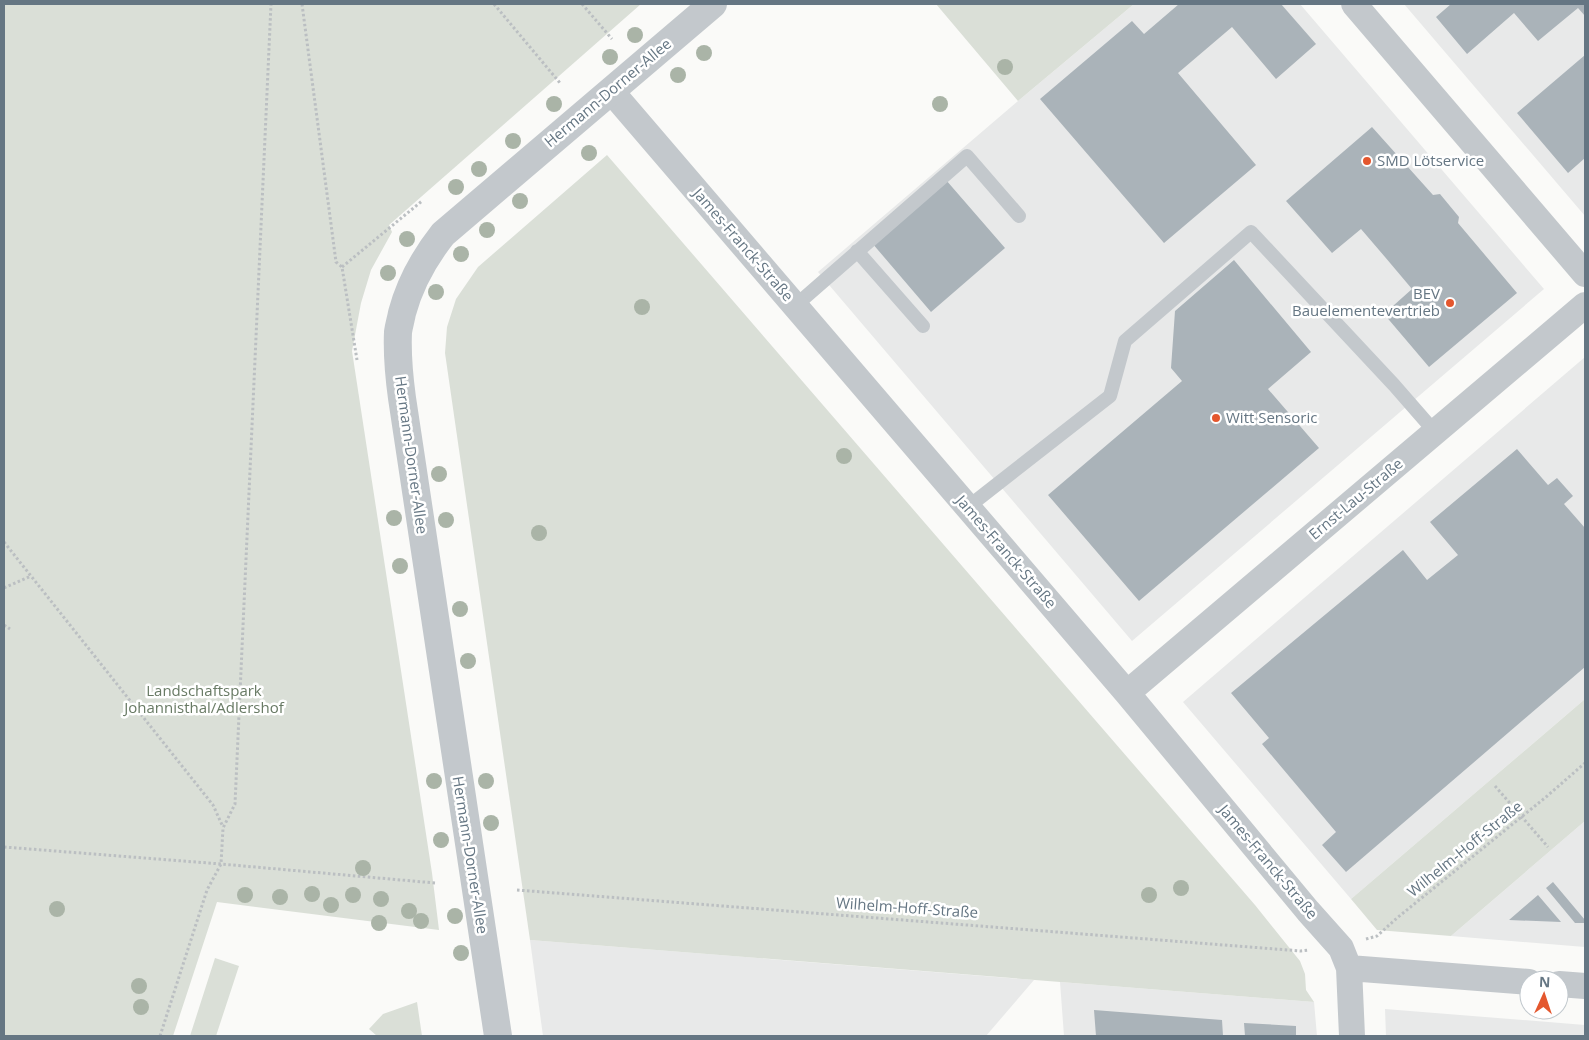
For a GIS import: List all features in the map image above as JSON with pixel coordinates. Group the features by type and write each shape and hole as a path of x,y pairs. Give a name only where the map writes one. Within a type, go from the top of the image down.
{"street":[{"name":"Hermann-Dorner-Allee","path":"498,1036 402,398 398,329 407,296 421,265 443,234 713,4"},
{"path":"1354,4 1585,274"},
{"name":"James-Franck-Straße","path":"611,91 1128,693 1308,911 1341,948 1349,968 1352,1036"},
{"name":"Ernst-Lau-Straße","path":"1128,693 1585,306"},
{"path":"1349,968 1519,981"},
{"path":"1569,985 1585,986"}],"lane":[{"path":"795,306 967,156 1020,216"},
{"path":"968,507 1110,396 1125,341 1252,232 1394,384 1435,432"},
{"path":"857,251 923,326"}],"path":[{"path":"160,1036 207,890 221,864 223,828 235,804 271,4"},
{"path":"302,4 336,262 342,267 357,360"},
{"path":"494,4 560,83"},
{"path":"582,4 612,39"},
{"path":"342,267 422,201"},
{"path":"4,542 213,805 223,828"},
{"path":"4,588 30,576"},
{"path":"4,625 10,628"},
{"name":"Wilhelm-Hoff-Straße","path":"1362,941 1377,936 1585,764"},
{"path":"1495,786 1548,847"},
{"path":"4,847 436,883"},
{"name":"Wilhelm-Hoff-Straße","path":"517,890 1295,950"}],"shaded area":[{"path":"1134,4 1300,4 1544,289 1132,641 818,272"},
{"path":"1404,4 1585,4 1585,216"},
{"path":"1585,357 1585,699 1351,899 1183,702"},
{"path":"1585,821 1585,947 1451,936"},
{"path":"530,940 1034,980 986,1036 543,1036"},
{"path":"1060,982 1314,1002 1317,1036 1064,1036"},
{"path":"1385,1009 1585,1025 1585,1036 1386,1036"}],"green space":[{"name":"Landschaftspark Johannisthal/Adlershof","path":"4,4 641,4 389,225 392,232 371,270 361,303 352,351 432,873 439,930 217,902 173,1036 4,1036"},
{"path":"936,4 1134,4 1018,101"},
{"path":"607,155 1255,905 1300,961 1305,974 1306,990 1314,1002 530,940 445,353 447,327 456,299 478,267"},
{"path":"1585,699 1585,821 1451,936 1377,930 1351,899"},
{"path":"215,958 239,966 216,1036 190,1036"},
{"path":"417,1002 422,1036 377,1036 369,1029 383,1014"}],"building":[{"path":"1179,4 1281,4 1316,44 1276,79 1232,27 1178,73 1256,165 1164,243 1040,99 1132,21 1144,34"},
{"path":"1451,4 1585,4 1585,16 1578,8 1538,41 1514,13 1467,54 1436,17"},
{"path":"1585,55 1585,158 1568,173 1517,113"},
{"path":"1372,127 1433,195 1440,194 1459,217 1458,223 1517,293 1429,367 1384,314 1412,289 1361,229 1332,253 1286,201"},
{"path":"946,180 1005,248 931,312 872,243"},
{"name":"Witt Sensoric","path":"1234,260 1311,352 1268,389 1319,448 1139,601 1048,495 1182,381 1171,368 1175,311"},
{"path":"1517,449 1548,485 1557,478 1573,496 1564,504 1585,528 1585,667 1346,872 1322,845 1336,832 1262,744 1269,738 1231,693 1403,550 1427,580 1458,555 1430,522"},
{"path":"1553,882 1585,920 1585,923 1575,923 1546,888"},
{"path":"1538,895 1561,922 1509,920"},
{"path":"1094,1010 1222,1020 1223,1036 1096,1036"},
{"path":"1244,1023 1296,1026 1296,1036 1245,1036"}],"place":[{"name":"SMD Lötservice","path":"1367,161"},
{"name":"BEV Bauelementevertrieb","path":"1450,303"},
{"name":"Witt Sensoric","path":"1216,418"}]}
